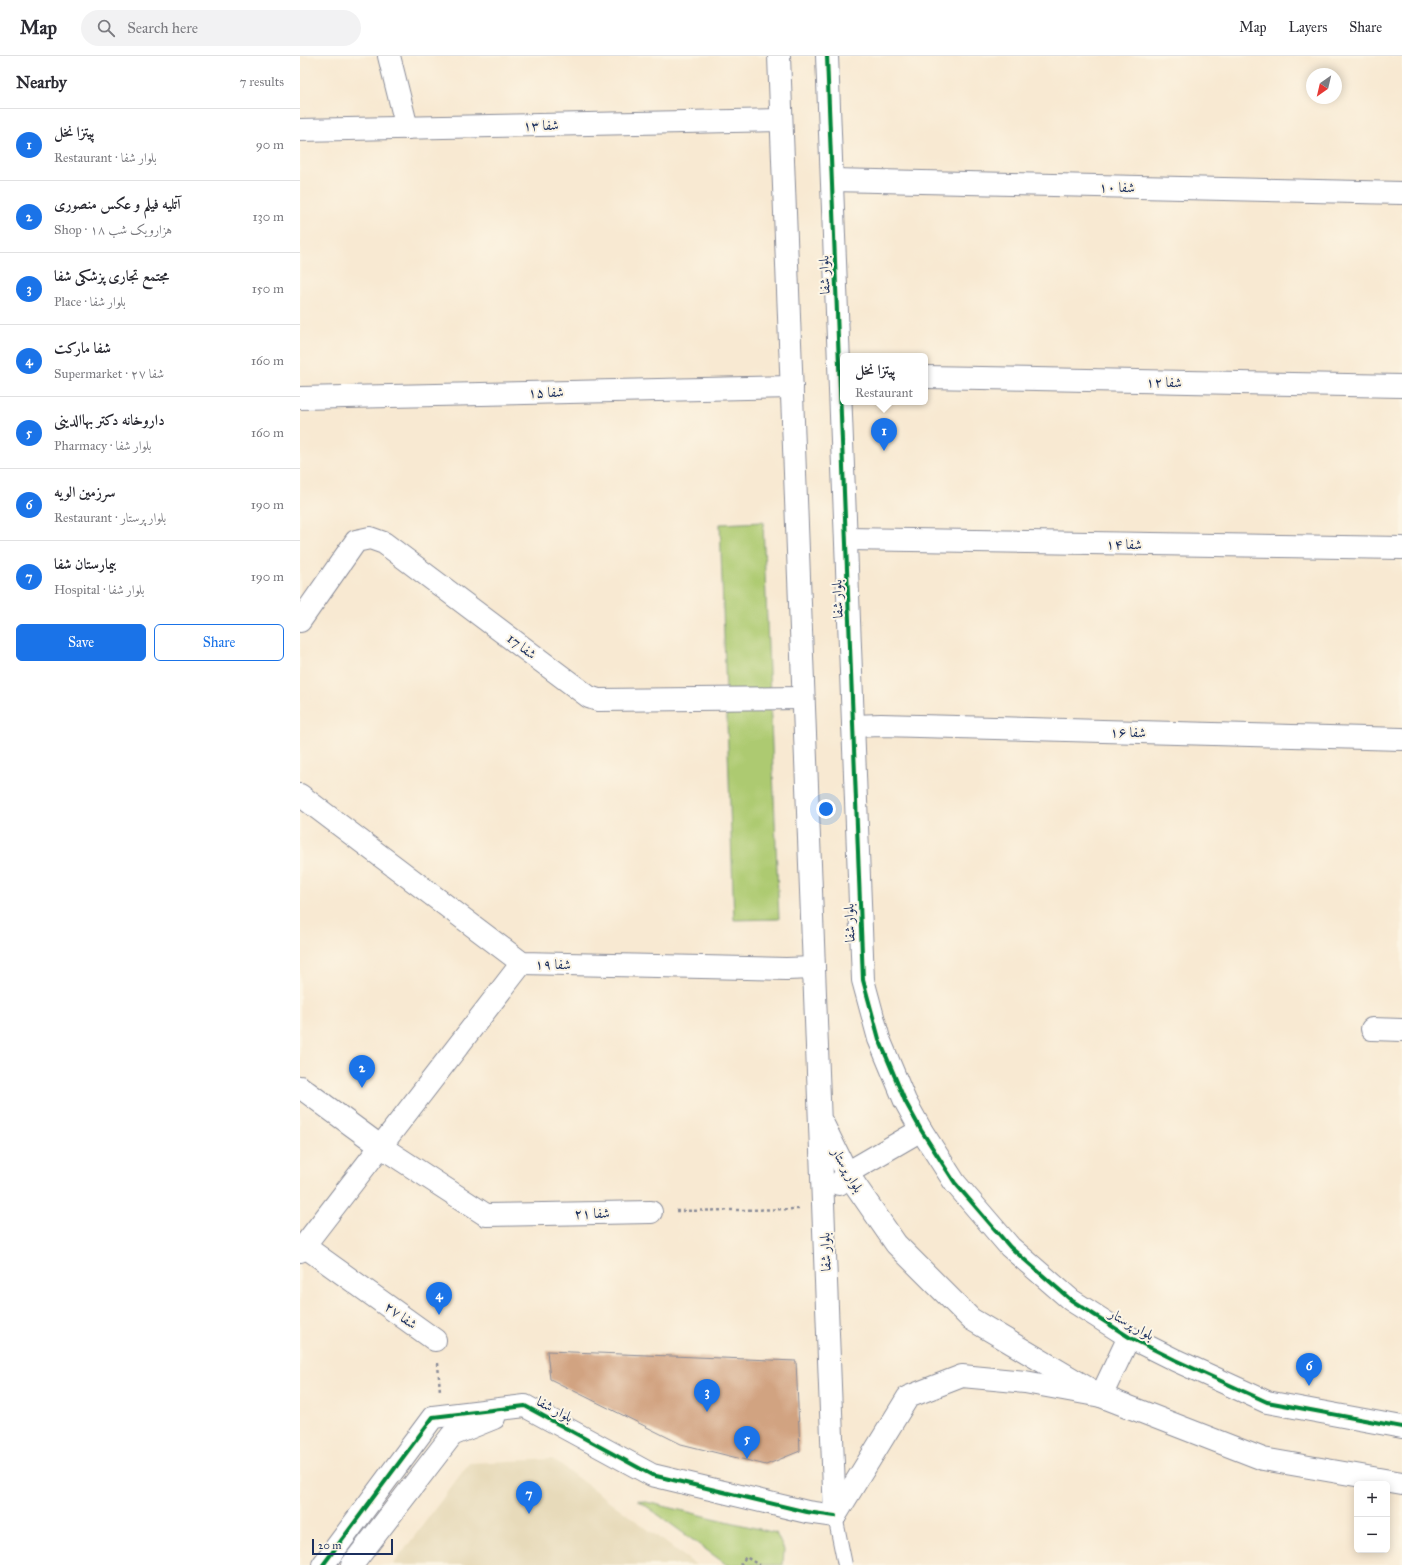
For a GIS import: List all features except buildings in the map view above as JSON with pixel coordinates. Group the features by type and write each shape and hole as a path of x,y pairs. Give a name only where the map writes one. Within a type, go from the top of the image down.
{"street":[{"path":"388,56 407,128"},
{"name":"بلوار شفا","path":"323,1565 433,1417 525,1406 652,1474 807,1512 835,1516 779,56"},
{"name":"بلوار شفا","path":"827,56 840,354"},
{"name":"شفا ۱۳","path":"300,130 781,120"},
{"name":"شفا ۱۰","path":"832,180 1402,193"},
{"name":"شفا ۱۲","path":"928,377 1402,386"},
{"name":"شفا ۱۵","path":"300,398 792,387"},
{"name":"بلوار شفا","path":"842,405 863,980 879,1039 905,1101 921,1130"},
{"name":"شفا 17","path":"300,621 356,541 370,538 384,542 588,697 598,700 803,698"},
{"name":"شفا ۱۴","path":"846,538 1402,548"},
{"name":"شفا ۱۶","path":"853,726 881,725 1402,738"},
{"name":"شفا ۱۹","path":"300,795 522,963 786,969 814,968"},
{"path":"302,1248 522,963"},
{"path":"1372,1029 1402,1030"},
{"name":"شفا ۲۱","path":"300,1087 380,1146 486,1215 651,1212"},
{"name":"بلوار پرستار","path":"820,1117 847,1172 896,1244 971,1319 1101,1396 1263,1459 1402,1483"},
{"path":"823,1209 847,1172 921,1130"},
{"name":"بلوار پرستار","path":"921,1130 955,1184 1010,1247 1071,1300 1129,1337 1175,1360 1267,1402 1402,1427"},
{"name":"شفا ۲۷","path":"302,1248 435,1340"},
{"path":"835,1516 908,1397 962,1376 1025,1382 1101,1396 1129,1337"},
{"name":"بلوار شفا","path":"352,1565 418,1477 452,1435 525,1406"}],"lane":[{"path":"835,1516 845,1565"}],"path":[{"path":"651,1212 823,1209"},
{"path":"435,1340 443,1417"},
{"path":"740,1565 746,1557 759,1565"}],"shaded area":[{"path":"552,1459 696,1565 393,1565 469,1463"}],"green space":[{"path":"763,522 779,919 734,920 720,524"},
{"path":"638,1500 776,1533 784,1550 783,1565 727,1565"}],"cycle path":[{"path":"827,56 840,390"},
{"path":"841,405 863,980 879,1039 905,1101 921,1130 955,1183 1010,1247 1071,1300 1129,1337 1175,1360 1267,1402 1402,1427"},
{"path":"323,1565 433,1417 525,1406 652,1475 807,1512 835,1516"}],"place":[{"name":"پیتزا نخل","path":"884,451"},
{"name":"آتلیه فیلم و عکس منصوری","path":"362,1088"},
{"name":"شفا مارکت","path":"439,1315"},
{"name":"سرزمین الویه","path":"1309,1386"},
{"name":"مجتمع تجاری پزشکی شفا","path":"707,1412"},
{"name":"داروخانه دکتر بهاالدینی","path":"747,1459"},
{"name":"بیمارستان شفا","path":"529,1514"}]}
